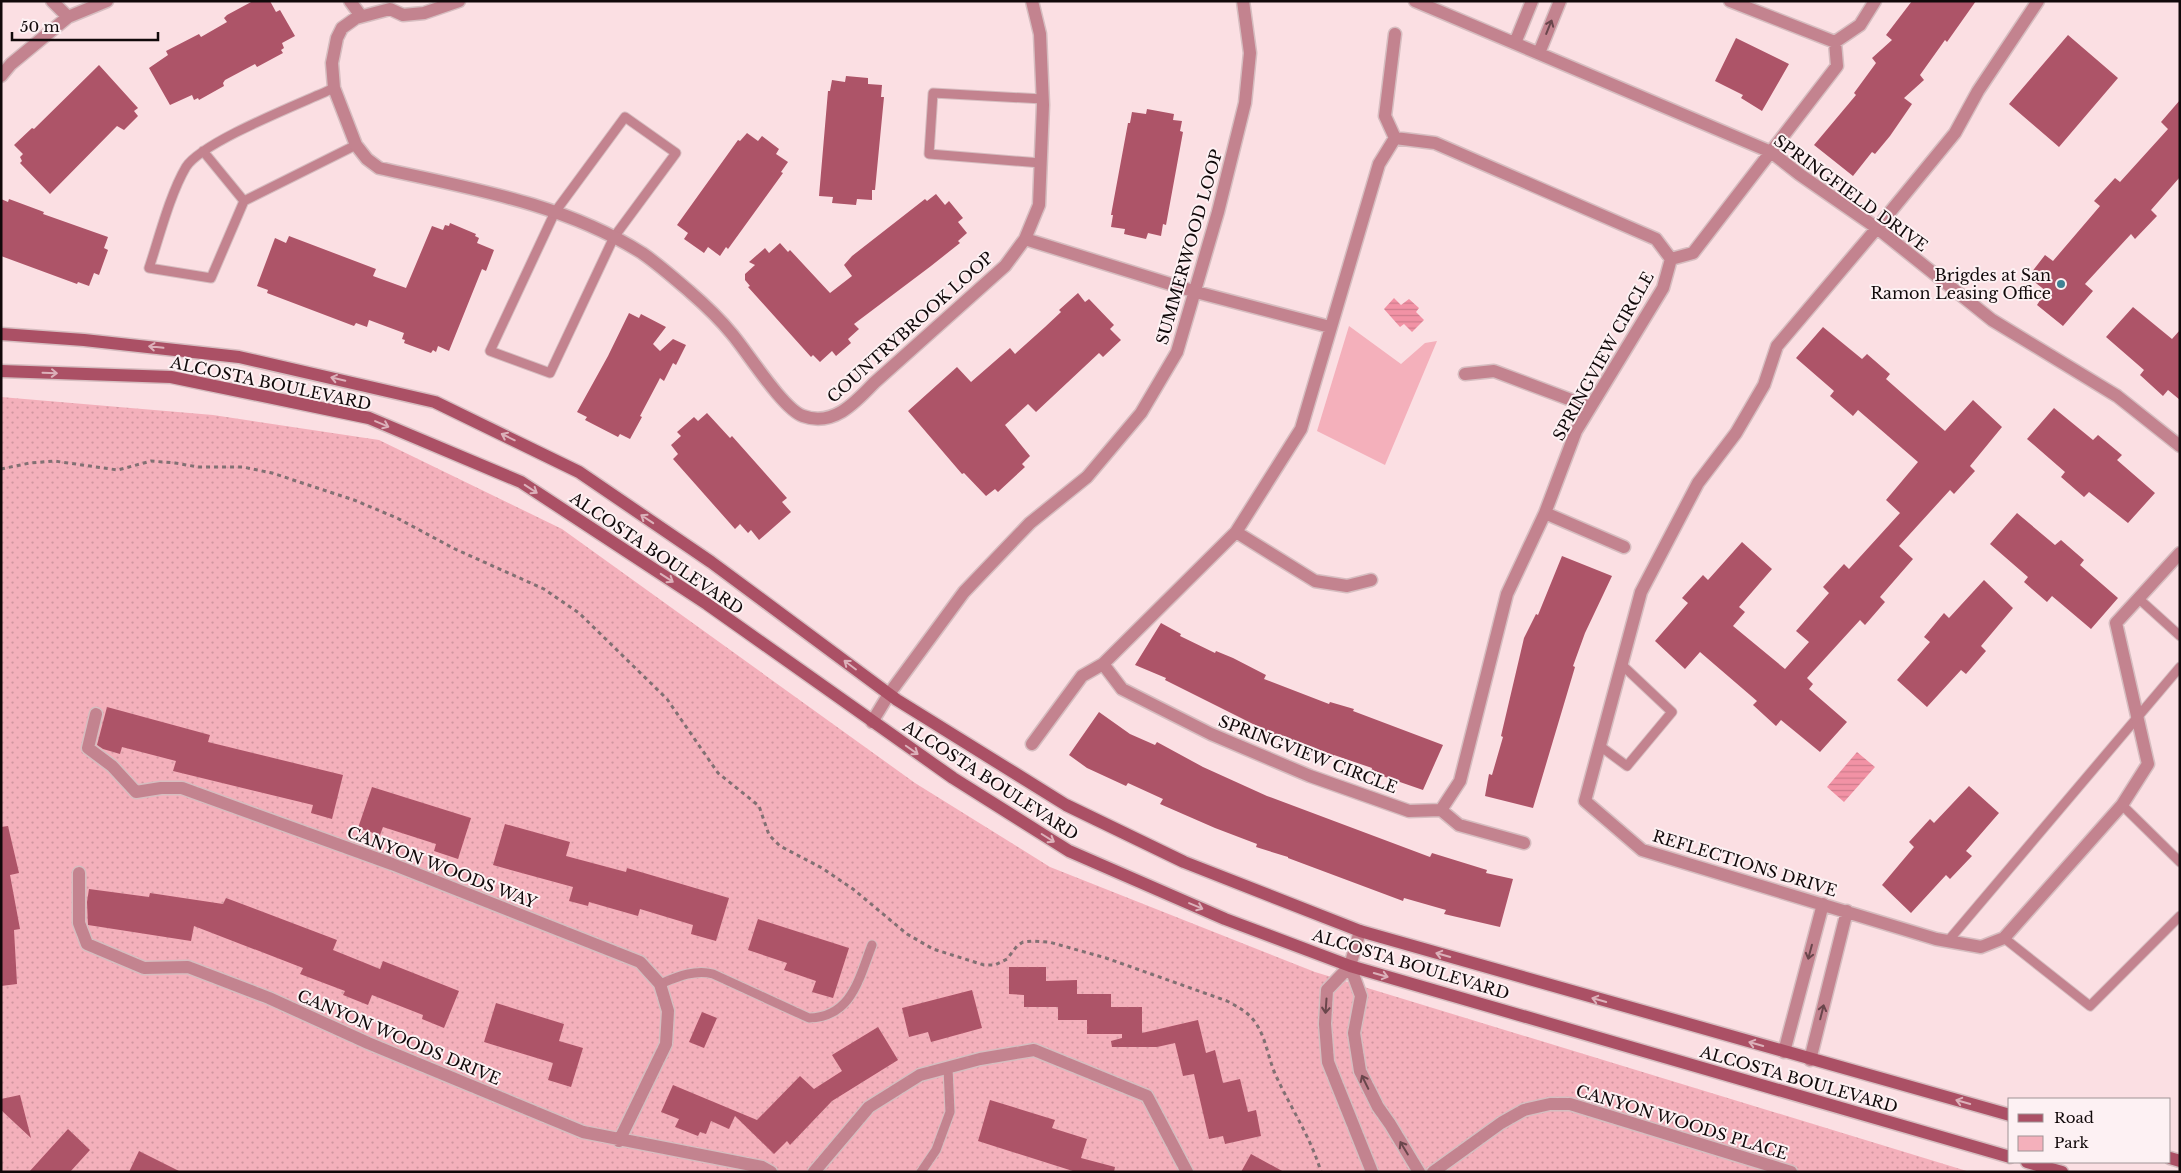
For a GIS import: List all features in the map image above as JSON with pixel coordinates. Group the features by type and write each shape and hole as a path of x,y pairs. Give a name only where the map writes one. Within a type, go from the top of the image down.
{"main road":[{"name":"ALCOSTA BOULEVARD","path":"1,334 84,340 239,356 435,402 579,472 711,562 889,694 1066,805 1184,862 1360,931 1810,1060 2008,1114"},
{"name":"ALCOSTA BOULEVARD","path":"1,371 171,377 369,418 522,482 707,604 953,778 1069,851 1225,919 1350,966 2008,1156"},
{"path":"2030,1163 2062,1172"}],"street":[{"path":"52,1 68,17"},
{"path":"1,76 12,64 68,17 107,1"},
{"path":"350,1 361,16"},
{"name":"COUNTRYBROOK LOOP","path":"459,1 424,13 402,15 387,5 349,22 342,28 336,38 332,62 334,88 356,145 367,159 379,168 502,196 555,212 614,237 643,254 711,311 731,333 782,401 803,416 822,419 833,417 861,397 874,383 1005,266 1025,239 1039,205 1041,162 1040,34 1032,1"},
{"name":"SUMMERWOOD LOOP","path":"872,722 889,694 964,592 1030,523 1087,477 1141,414 1176,352 1196,292 1245,103 1250,53 1244,1"},
{"name":"SPRINGFIELD DRIVE","path":"1415,1 1771,152 1799,174 1877,228 1992,320 2117,396 2180,446"},
{"path":"1514,42 1532,1"},
{"path":"1539,53 1560,1"},
{"path":"1730,1 1835,42"},
{"path":"1835,42 1860,25 1875,1"},
{"name":"REFLECTIONS DRIVE","path":"2038,1 1978,91 1955,132 1777,346 1764,385 1736,433 1698,483 1641,592 1585,801 1642,850 1948,941 1980,948 2004,938 2122,805 2148,764 2116,622 2180,553"},
{"path":"1032,744 1082,676 1103,664 1236,532 1301,428 1379,164 1395,138 1385,116 1395,34"},
{"path":"1671,259 1693,253 1837,66 1835,42"},
{"name":"SPRINGVIEW CIRCLE","path":"1103,664 1122,689 1211,734 1310,776 1409,811 1441,810 1460,782 1507,594 1545,513 1576,431 1663,288 1671,259 1656,239 1435,142 1395,138"},
{"path":"1025,239 1196,292 1330,327"},
{"path":"1465,374 1494,371 1590,407"},
{"path":"1545,513 1624,547"},
{"path":"1236,532 1315,581 1347,586 1371,580"},
{"name":"CANYON WOODS WAY","path":"96,714 88,748 112,766 136,792 161,788 182,788 392,864 640,962 660,984 668,1012 666,1044 619,1141"},
{"path":"1441,810 1459,825 1524,843"},
{"name":"CANYON WOODS DRIVE","path":"79,873 79,923 87,944 144,968 188,968 269,998 368,1043 583,1132 619,1141 762,1167 771,1172"},
{"path":"1784,1052 1823,904"},
{"path":"1810,1060 1847,911"},
{"path":"1360,931 1350,966 1328,990 1325,1024 1328,1062 1372,1172"},
{"path":"1350,966 1361,996 1354,1033 1360,1071 1378,1107 1419,1172"},
{"path":"814,1172 869,1107 920,1075 980,1059 1034,1050 1147,1096 1187,1172"},
{"name":"CANYON WOODS PLACE","path":"1433,1172 1501,1123 1524,1110 1550,1104 1570,1104 1791,1172"}],"lane":[{"path":"334,88 228,136 203,151 186,167 175,191 149,268 211,278 244,201 356,145"},
{"path":"1041,162 929,154 933,93 1042,99"},
{"path":"625,117 676,152 614,237 550,373 490,351 555,212 625,117"},
{"path":"203,151 244,201"},
{"path":"2138,598 2180,636"},
{"path":"1600,746 1627,766 1672,712 1621,664"},
{"path":"1948,941 2180,667"},
{"path":"2122,805 2180,862"},
{"path":"2004,938 2090,1006 2180,916"},
{"path":"660,984 680,976 703,971 809,1018 821,1018 832,1014 855,988 872,945"},
{"path":"921,1172 936,1150 950,1112 948,1068"}],"path":[{"path":"1,469 30,463 54,461 118,470 151,461 176,462 198,467 243,467 272,473 354,500 397,518 455,549 544,589 579,614 667,699 718,773 759,806 769,835 780,846 822,868 853,889 907,934 933,949 984,965 994,965 1007,959 1017,946 1023,942 1033,940 1049,942 1106,958 1227,1001 1242,1009 1253,1019 1264,1036 1276,1076 1304,1130 1321,1172"}],"green space":[{"path":"1349,326 1401,364 1425,343 1437,341 1385,465 1317,431"},
{"path":"1,397 213,415 379,440 562,529 915,783 1050,867 1315,972 1970,1172 1,1172"}],"shaded area":[{"path":"1394,298 1401,305 1409,299 1419,308 1416,312 1424,320 1412,332 1404,324 1400,327 1384,309"},
{"path":"1857,752 1875,767 1844,802 1827,787"}],"building":[{"path":"253,1 270,1 276,12 280,10 295,36 282,43 284,48 281,50 283,53 257,67 255,64 225,80 224,86 199,100 198,98 194,100 192,95 170,105 149,68 168,55 166,51 199,34 201,37 227,22 224,18 227,15"},
{"path":"1912,1 1976,1 1947,42 1945,40 1920,75 1924,80 1904,98 1912,104 1890,136 1875,154 1872,152 1853,176 1814,145 1856,95 1854,93 1876,63 1872,58 1892,40 1886,35"},
{"path":"2068,35 2118,78 2059,147 2009,104"},
{"path":"1736,38 1789,64 1762,111 1741,98 1743,95 1715,81"},
{"path":"99,65 138,108 134,111 138,116 124,130 117,126 50,194 20,163 22,161 20,157 23,154 14,145 32,128 34,129"},
{"path":"846,76 868,78 868,84 882,85 881,97 884,97 875,190 872,190 872,200 857,199 856,205 832,203 833,197 819,196 828,91 830,91 832,80 845,82"},
{"path":"2180,100 2180,177 2151,210 2157,216 2135,239 2131,234 2085,284 2093,291 2063,326 2037,305 2046,291 2028,277 2045,255 2053,261 2100,206 2094,201 2115,178 2120,182 2168,129 2161,122"},
{"path":"1147,109 1174,114 1173,120 1182,121 1180,131 1183,132 1166,225 1163,224 1161,236 1148,233 1146,239 1124,234 1125,229 1111,227 1113,215 1111,215 1128,123 1130,123 1132,112 1146,114"},
{"path":"747,133 758,141 762,136 779,149 776,154 788,162 781,172 783,173 728,249 726,247 720,256 708,247 704,253 684,239 688,233 677,225 738,140 740,141"},
{"path":"936,194 945,205 949,201 963,218 958,222 967,233 958,241 960,243 854,324 859,329 848,339 851,343 836,356 832,351 820,362 813,355 811,357 748,287 750,286 745,280 745,274 755,265 749,262 765,248 769,253 780,243 788,252 790,250 830,293 852,276 844,265 852,256 925,199 927,201"},
{"path":"1,199 8,202 9,199 44,212 43,214 108,237 104,248 108,250 99,275 94,273 89,286 78,282 77,284 1,256"},
{"path":"450,223 476,234 475,236 479,238 477,243 494,250 486,271 482,269 449,351 438,346 436,352 433,350 431,353 404,343 405,340 402,339 404,333 369,320 367,327 356,323 354,326 267,293 268,290 257,286 275,238 286,243 289,236 376,269 373,276 406,288 432,226 443,230 445,225 449,226"},
{"path":"1078,293 1085,302 1089,299 1114,325 1110,329 1121,340 1103,357 1099,353 1036,412 1028,404 1005,425 1030,456 1022,464 1025,467 998,492 995,489 986,496 964,473 962,474 908,411 957,367 971,382 1010,348 1015,354 1061,312 1059,310"},
{"path":"2133,307 2172,339 2180,330 2180,400 2168,390 2163,396 2140,375 2144,370 2106,337"},
{"path":"629,313 639,318 641,314 666,327 653,344 660,351 673,339 686,345 676,365 673,363 664,381 660,378 630,439 620,434 618,437 585,420 587,417 577,412"},
{"path":"1823,327 1862,359 1867,354 1890,374 1886,379 1945,431 1973,400 2002,427 1970,466 1975,471 1954,494 1950,490 1899,546 1913,559 1880,597 1885,602 1865,625 1860,620 1807,678 1813,684 1809,689 1847,722 1820,752 1781,720 1776,726 1753,705 1757,701 1700,652 1685,669 1655,641 1688,603 1682,598 1703,575 1708,580 1742,542 1772,569 1739,607 1745,612 1733,626 1785,669 1809,642 1796,631 1829,593 1823,587 1844,564 1849,569 1900,513 1886,500 1918,462 1858,410 1853,416 1830,396 1834,391 1796,358"},
{"path":"2054,408 2093,440 2098,435 2122,455 2117,460 2155,493 2128,523 2089,492 2084,497 2061,477 2065,472 2027,439"},
{"path":"707,413 730,438 732,436 787,498 782,502 791,512 759,540 751,530 748,533 740,524 735,529 673,459 678,454 671,445 681,436 677,432 694,417 698,421"},
{"path":"2017,513 2055,545 2061,540 2084,560 2080,565 2118,598 2091,629 2052,596 2047,602 2024,582 2028,577 1990,544"},
{"path":"1562,556 1612,576 1585,633 1573,666 1575,667 1533,808 1485,796 1489,774 1492,775 1503,737 1501,736 1524,638 1536,614 1538,615"},
{"path":"1984,580 2013,608 1981,646 1986,651 1966,674 1961,670 1927,707 1897,680 1930,642 1924,637 1944,613 1949,618"},
{"path":"1161,623 1181,634 1180,636 1215,653 1216,651 1233,658 1266,675 1264,679 1329,704 1330,702 1354,709 1353,711 1443,745 1423,790 1371,772 1372,768 1334,755 1332,758 1258,729 1259,727 1165,680 1166,678 1135,665"},
{"path":"107,707 210,735 208,742 343,775 332,819 311,813 313,805 173,771 176,761 122,747 120,754 103,749 97,745"},
{"path":"1099,712 1130,734 1155,745 1157,742 1203,767 1267,796 1430,857 1432,853 1487,870 1486,873 1513,879 1500,927 1444,914 1446,910 1404,898 1403,901 1288,857 1256,847 1257,844 1160,804 1163,799 1128,783 1126,786 1087,768 1069,755"},
{"path":"1969,786 1999,813 1966,851 1972,856 1950,879 1946,875 1911,913 1882,885 1914,847 1909,842 1930,819 1934,823"},
{"path":"372,787 471,818 458,859 434,851 436,844 383,827 380,835 358,828"},
{"path":"505,824 570,842 566,856 626,872 627,868 729,898 716,941 691,934 693,925 640,909 638,916 589,902 588,906 569,901 573,887 493,865"},
{"path":"8,826 19,873 10,875 20,929 14,930 17,984 1,986 1,827"},
{"path":"89,889 149,897 150,893 223,904 226,898 337,940 333,950 380,969 383,961 459,991 444,1028 422,1019 423,1015 372,995 368,1005 343,995 345,991 300,974 303,968 194,926 191,941 88,925 87,902"},
{"path":"758,919 849,948 833,998 812,992 816,981 784,970 787,963 748,950"},
{"path":"1009,967 1046,967 1046,981 1077,980 1077,994 1111,994 1111,1007 1142,1007 1142,1033 1198,1020 1206,1053 1215,1050 1223,1083 1240,1079 1248,1112 1256,1110 1261,1136 1225,1144 1223,1136 1209,1139 1194,1074 1183,1076 1175,1043 1157,1047 1112,1047 1111,1041 1122,1038 1122,1034 1087,1034 1087,1020 1058,1020 1058,1007 1024,1007 1024,995 1009,994"},
{"path":"972,990 982,1028 931,1042 928,1032 909,1037 902,1008"},
{"path":"496,1003 564,1024 559,1041 583,1048 571,1087 548,1080 553,1063 484,1042"},
{"path":"702,1012 717,1018 704,1048 689,1042"},
{"path":"878,1027 898,1060 832,1101 790,1145 787,1141 774,1154 735,1116 729,1129 711,1121 706,1134 700,1132 698,1136 675,1127 679,1119 661,1112 673,1085 757,1120 800,1076 814,1089 842,1071 832,1055"},
{"path":"20,1095 31,1138 1,1110 1,1099"},
{"path":"990,1100 1055,1120 1052,1128 1087,1139 1081,1158 1115,1167 1114,1172 1076,1172 978,1141"},
{"path":"68,1129 90,1150 70,1172 29,1172"},
{"path":"139,1151 181,1172 129,1172"},
{"path":"1251,1154 1284,1172 1241,1172"}],"place":[{"name":"Brigdes at San Ramon Leasing Office","path":"2061,284"}]}
